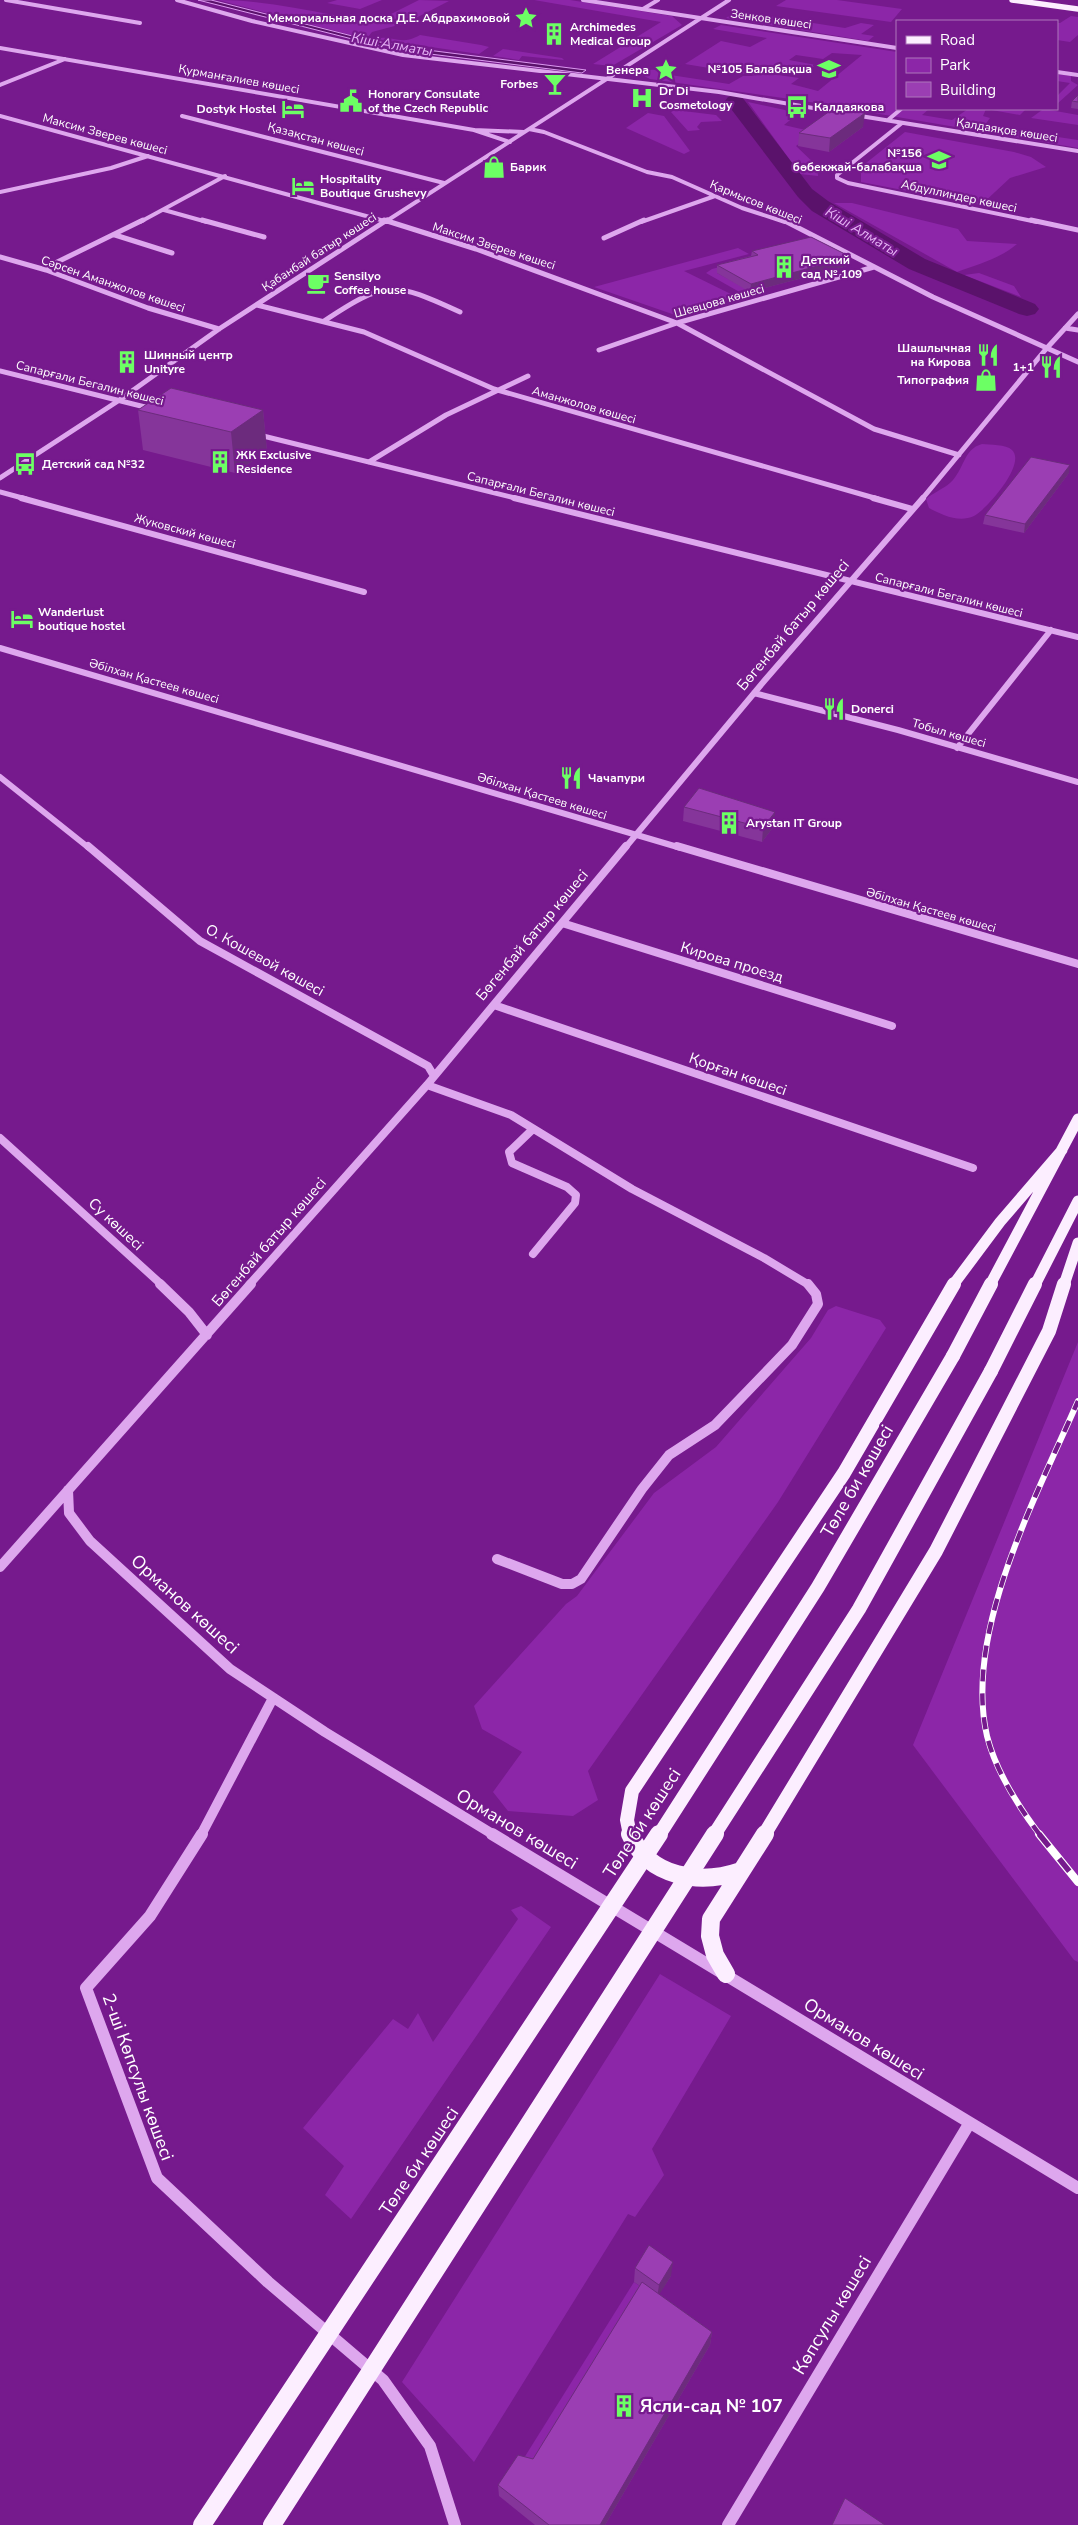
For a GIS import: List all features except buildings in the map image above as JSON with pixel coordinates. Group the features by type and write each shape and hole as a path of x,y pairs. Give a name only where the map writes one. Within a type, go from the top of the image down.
{"main road":[{"path":"1012,0 1078,9"},
{"name":"Төле би көшесі","path":"202,2525 640,1864 808,1604 953,1356 1078,1119"},
{"path":"742,1872 724,1879 698,1880 676,1875 651,1862 631,1836 627,1813 632,1792 844,1473 945,1296 1000,1222 1062,1150"},
{"path":"272,2525 859,1609 991,1371 1078,1201"},
{"path":"726,1974 713,1949 710,1936 711,1918 742,1872 936,1551 1049,1331 1078,1244"}],"street":[{"path":"6,0 140,23"},
{"path":"178,0 252,21 402,55 606,78"},
{"name":"Зенков көшесі","path":"583,0 896,48"},
{"path":"643,9 658,0"},
{"name":"Қабанбай батыр көшесі","path":"0,478 118,401 219,330 384,221 510,142 728,0"},
{"name":"Қурманғалиев көшесі","path":"0,48 474,130"},
{"path":"0,84 65,59"},
{"path":"1058,72 1078,75"},
{"name":"Қалдаяқов көшесі","path":"606,78 719,92 1078,151"},
{"path":"888,120 900,110"},
{"name":"Максим Зверев көшесі","path":"0,116 225,176 476,249 677,323 874,429 959,455"},
{"name":"Қазақстан көшесі","path":"182,116 444,183"},
{"name":"Абдуллиндер көшесі","path":"902,123 837,175 837,178 848,183 1078,230"},
{"path":"474,130 510,142"},
{"name":"Қармысов көшесі","path":"474,130 544,132 647,172 672,177 715,196 780,219 874,267 1046,349 1078,362"},
{"path":"0,192 111,168 148,156"},
{"path":"43,270 164,210 225,176"},
{"path":"604,238 642,221 715,196"},
{"path":"164,210 264,237"},
{"path":"115,235 172,253"},
{"name":"Сәрсен Аманжолов көшесі","path":"0,257 43,270 148,308 219,330"},
{"name":"Шевцова көшесі","path":"599,350 677,323 874,267"},
{"path":"324,321 368,292 391,286 403,288 460,312"},
{"name":"Аманжолов көшесі","path":"257,305 364,332 494,389 912,510"},
{"name":"Бөгенбай батыр көшесі","path":"0,1567 173,1369 207,1335 427,1085 634,835 850,580 959,455 1046,349 1078,314"},
{"path":"1065,328 1078,330"},
{"name":"Сапарғали Бегалин көшесі","path":"0,370 162,412"},
{"path":"369,462 434,419 494,389 528,376"},
{"name":"Сапарғали Бегалин көшесі","path":"244,432 1078,637"},
{"name":"Жуковский көшесі","path":"0,492 364,592"},
{"path":"957,748 1051,630"},
{"name":"Әбілхан Қастеев көшесі","path":"0,648 1078,964"},
{"name":"Тобыл көшесі","path":"754,694 898,730 1078,782"},
{"name":"О. Кошевой көшесі","path":"0,777 79,839 200,941 428,1066 434,1076"},
{"name":"Кирова проезд","path":"562,923 892,1026"},
{"name":"Қорған көшесі","path":"494,1006 973,1168"},
{"path":"427,1085 510,1115 632,1188 764,1258 809,1285 816,1294 818,1304 792,1345 715,1425 669,1455 642,1489 581,1579 572,1584 562,1584 497,1559"},
{"path":"533,1129 509,1152 512,1163 568,1187 576,1195 575,1203 533,1254"},
{"name":"Су көшесі","path":"0,1138 168,1291 189,1312 207,1335"},
{"name":"Орманов көшесі","path":"68,1490 69,1513 90,1541 230,1669 273,1698 495,1836 726,1974 969,2124 1078,2188"},
{"name":"2-ші Көпсулы көшесі","path":"273,1698 202,1834 150,1916 86,1988 157,2178 268,2282 383,2380 430,2446 455,2525"},
{"name":"Көпсулы көшесі","path":"728,2525 969,2124"}],"green space":[{"path":"218,0 247,1 379,22 395,20 389,15 419,0 449,1 406,23 372,32 368,37 370,40"},
{"path":"337,0 382,0 360,9 327,3"},
{"path":"534,0 570,0 672,16 682,25 612,66 593,64 661,22"},
{"path":"786,0 837,0 902,9 891,22 776,6"},
{"path":"736,11 845,28 861,23 874,25 861,34 874,36 868,41 726,18"},
{"path":"1071,16 1078,17 1078,35 1070,42 1058,40 1058,23"},
{"path":"721,25 896,52 896,110 928,110 922,115 952,120 967,110 986,110 983,116 990,118 984,126 1078,140 1078,148 804,101 650,79 640,74 649,70 655,70 664,74 729,84 743,76 757,76 685,64 721,41 750,47 767,38 713,29","holes":["832,53 862,55 818,91 791,84 799,78 771,74 779,68 806,72 816,65 789,60 796,55 823,59"]},
{"path":"420,35 489,47 479,54 376,39 406,40"},
{"path":"503,49 562,58 564,60 522,56 519,60 493,56"},
{"path":"1058,74 1071,76 1071,81 1078,85 1058,103 1058,95 1070,83 1058,81"},
{"path":"748,102 785,110 795,116 784,125 814,132 796,146 817,166 818,176 800,174"},
{"path":"675,110 716,115 722,121 701,122 697,127 700,130 688,131 671,112"},
{"path":"993,110 1025,110 1020,115"},
{"path":"1042,110 1050,110 1078,115 1078,125 1031,118"},
{"path":"648,113 664,116 690,151 684,154 626,128"},
{"name":"№156 бөбекжай-балабақша","path":"905,132 1014,152 1031,157 1046,167 1010,178 981,205 861,182 861,167"},
{"path":"834,203 852,203 958,229 967,241 1017,244 981,264 957,272"},
{"path":"738,248 749,254 684,271 737,297 678,316 594,287"},
{"path":"751,259 717,273 754,293 743,294 706,273 712,269"},
{"path":"979,273 1014,286 1021,297 964,275"},
{"path":"982,444 1009,448 1015,457 1010,475 995,496 980,512 968,518 951,517 929,508 926,499 950,483 955,478 967,455"},
{"path":"836,1306 880,1320 886,1328 778,1502 588,1771 598,1800 573,1816 508,1811 493,1792 522,1752 482,1729 474,1706 566,1604 577,1596 654,1493 716,1447 811,1338 828,1310"},
{"path":"1078,1342 1078,1962 1074,1960 913,1745"},
{"path":"521,1906 551,1927 351,2219 325,2195 344,2166 303,2128 393,2019 408,2029 418,2013 433,2042 518,1919 511,1910"},
{"path":"660,1974 731,2016 652,2149 664,2175 635,2217 628,2214 474,2462 402,2382"},
{"path":"634,2282 644,2289 533,2471 519,2466"}],"shaded area":[{"path":"198,0 211,0 368,40 427,50 586,70 582,73 422,53 372,44"}],"waterway":[{"name":"Кіші Алматы","path":"735,101 805,193 820,206 917,264 1027,309"}],"railway":[{"path":"1040,1835 1002,1775 987,1736 982,1696 985,1653 994,1609 1008,1565 1043,1478 1078,1401"},
{"path":"1039,1834 1078,1882"}],"place":[{"name":"Мемориальная доска Д.Е. Абдрахимовой","path":"526,18"},
{"name":"Archimedes Medical Group","path":"554,34"},
{"name":"№105 Балабақша","path":"829,69"},
{"name":"Венера","path":"666,70"},
{"name":"Forbes","path":"555,84"},
{"name":"Dr Di Cosmetology","path":"642,98"},
{"name":"Honorary Consulate of the Czech Republic","path":"351,101"},
{"name":"Калдаякова","path":"797,107"},
{"name":"Dostyk Hostel","path":"293,109"},
{"name":"№156 бөбекжай-балабақша","path":"939,160"},
{"name":"Барик","path":"494,167"},
{"name":"Hospitality Boutique Grushevy","path":"303,186"},
{"name":"Детский сад № 109","path":"784,267"},
{"name":"Sensilyo Coffee house","path":"318,283"},
{"name":"Шашлычная на Кирова","path":"988,355"},
{"name":"Шинный центр Unityre","path":"127,362"},
{"name":"1+1","path":"1051,367"},
{"name":"Типография","path":"986,380"},
{"name":"ЖК Exclusive Residence","path":"220,462"},
{"name":"Детский сад №32","path":"25,464"},
{"name":"Wanderlust boutique hostel","path":"22,619"},
{"name":"Donerci","path":"834,709"},
{"name":"Чачапури","path":"571,778"},
{"name":"Arystan IT Group","path":"729,823"},
{"name":"Ясли-сад № 107","path":"624,2406"}]}
